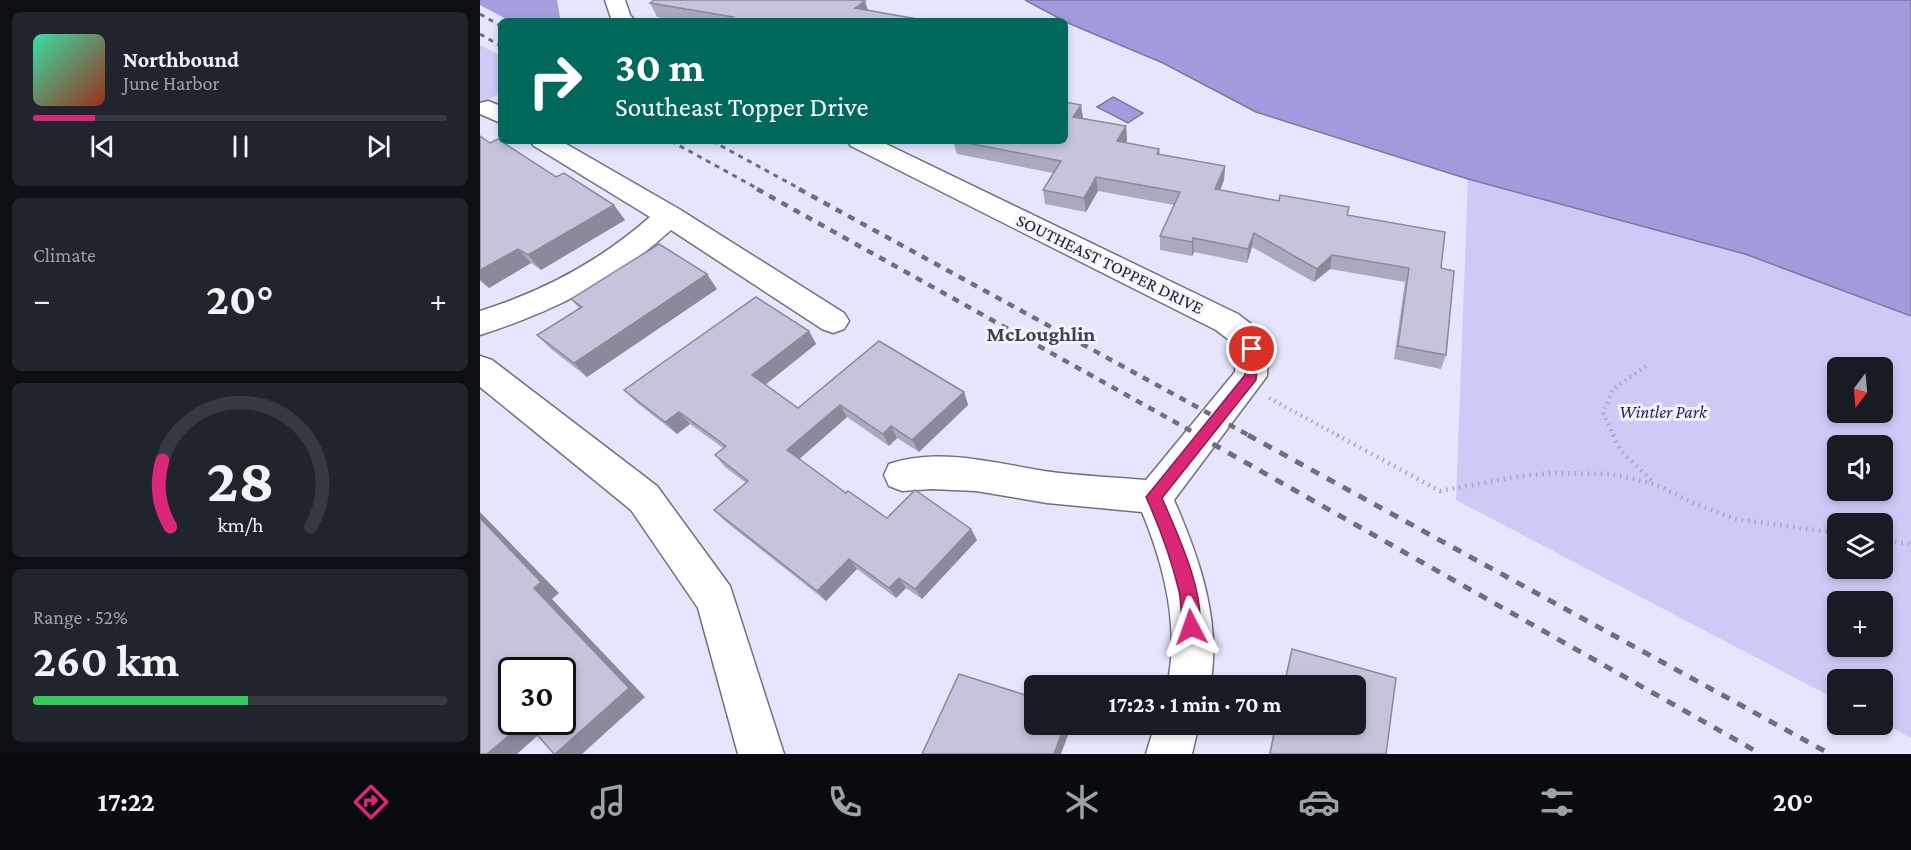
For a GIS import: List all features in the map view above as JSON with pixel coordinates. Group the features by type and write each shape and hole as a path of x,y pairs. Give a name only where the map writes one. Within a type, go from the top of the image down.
{"street":[{"path":"615,0 621,18"},
{"path":"548,144 669,216 833,321"},
{"name":"SOUTHEAST TOPPER DRIVE","path":"866,144 1227,322 1244,334 1252,349 1251,376 1154,497"},
{"path":"480,323 532,306 589,278 636,246 669,216"},
{"path":"480,369 644,498 716,600 761,754"},
{"path":"902,475 932,473 976,475 1047,487 1154,497 1178,552 1191,605 1191,675"},
{"path":"1169,754 1174,735"}],"path":[{"path":"1649,364 1613,389 1603,413 1620,450 1655,484"},
{"path":"1228,405 1264,395 1440,491 1520,476 1551,473 1611,474 1655,484 1693,503 1735,519 1827,532"},
{"path":"1893,542 1911,544"}],"green space":[{"path":"480,45 498,54 498,94 480,103"},
{"name":"Wintler Park","path":"1468,179 1745,254 1911,316 1911,738 1893,728 1893,669 1827,669 1827,695 1456,500"}],"shaded area":[{"path":"480,0 557,0 560,18 504,18 480,5"},
{"path":"1025,0 1911,0 1911,316 1745,254 1468,179 1256,112 1163,63 1068,23 1068,18 1059,18"},
{"path":"1113,97 1143,113 1128,123 1097,107"}],"building":[{"path":"654,0 860,0 865,1 855,8 912,18 732,18 650,3"},
{"path":"1068,103 1081,105 1073,117 1126,126 1117,141 1159,149 1157,154 1225,166 1215,189 1279,201 1280,195 1349,207 1347,215 1445,232 1441,268 1454,271 1446,355 1398,346 1409,268 1332,255 1317,269 1254,233 1248,249 1193,238 1192,242 1160,236 1180,192 1096,177 1084,198 1043,190 1061,161 973,144 1068,144"},
{"path":"480,136 490,143 498,139 498,144 506,144 556,177 564,173 614,205 528,255 518,249 480,270"},
{"path":"659,244 707,274 574,363 537,335 582,307 571,299"},
{"path":"756,297 809,331 752,375 798,408 879,341 964,392 912,440 891,426 883,434 840,405 787,450 846,493 848,491 887,518 915,490 971,529 915,589 899,578 889,588 849,559 817,591 714,510 748,481 715,455 726,446 679,412 665,422 624,390"},
{"path":"480,518 541,582 534,588 629,688 555,754 554,754 537,735 576,735 576,657 498,657 498,735 510,735 487,754 480,754"},
{"path":"1292,649 1396,678 1386,754 1270,754 1274,735 1366,735 1366,675 1286,675"},
{"path":"959,674 1024,695 1024,735 1061,735 1054,754 922,754"}],"railway":[{"path":"480,14 498,24"},
{"path":"480,34 498,44"},
{"path":"676,144 760,190"},
{"path":"718,144 802,190"},
{"path":"757,189 1200,436"},
{"path":"799,189 1250,436"},
{"path":"1197,435 1761,754"},
{"path":"1248,435 1830,754"}],"district":[{"name":"McLoughlin","path":"1041,334"}],"route":[{"path":"1191,627 1191,605 1178,552 1154,497 1251,376 1252,349"}]}
